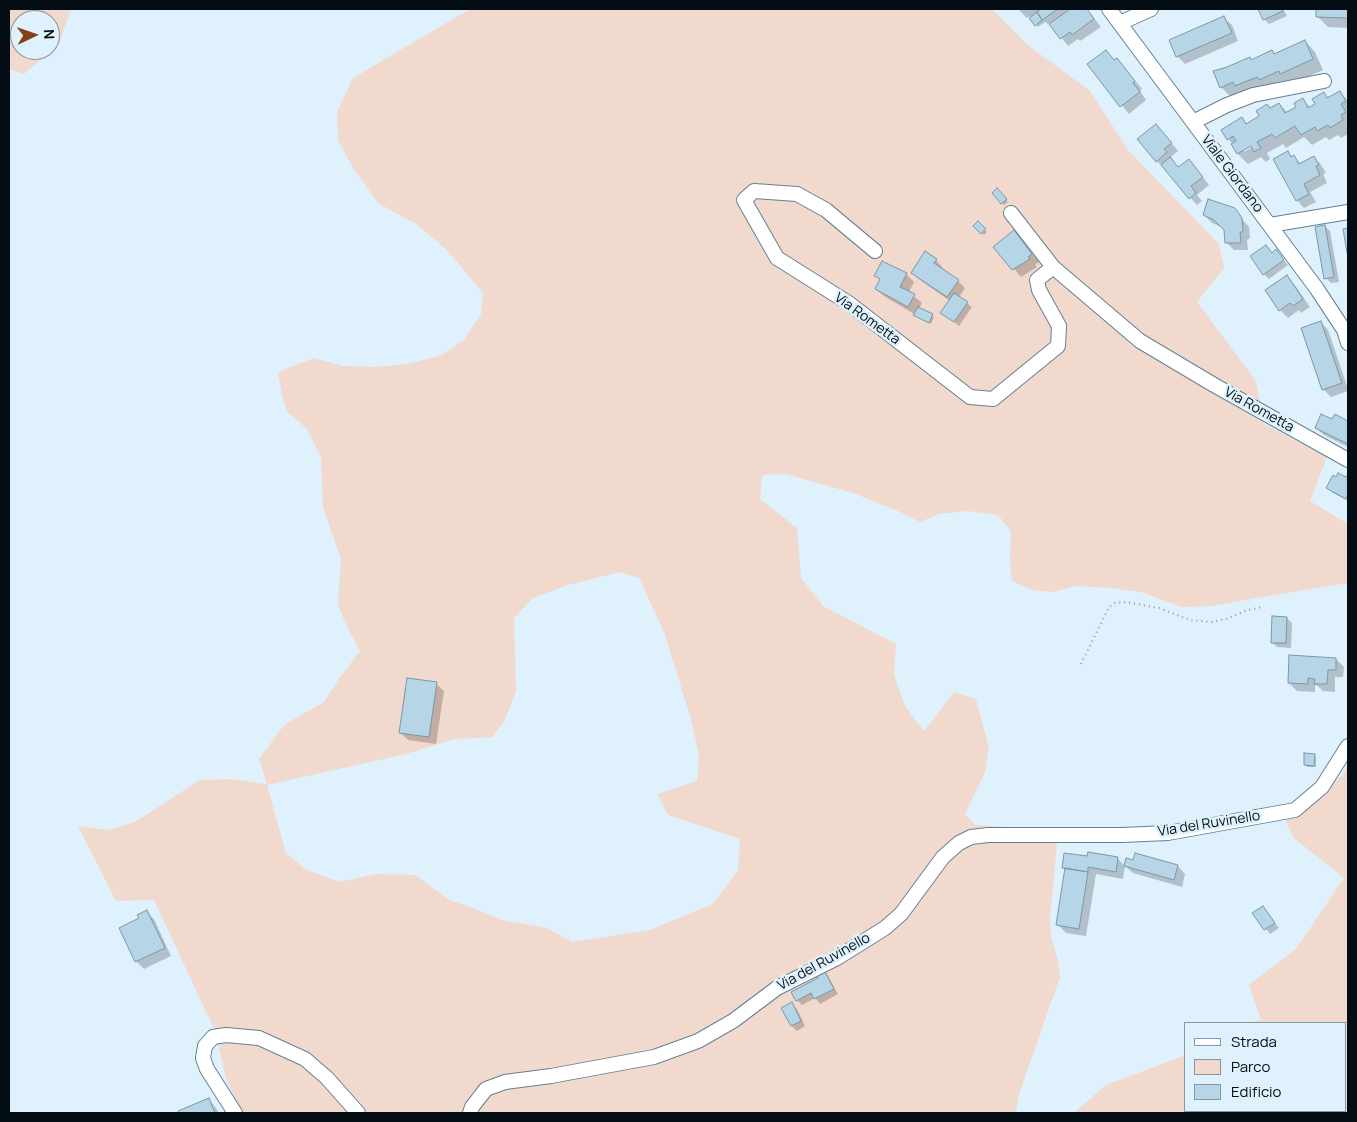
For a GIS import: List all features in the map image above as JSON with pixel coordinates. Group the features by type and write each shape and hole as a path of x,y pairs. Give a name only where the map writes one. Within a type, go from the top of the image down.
{"street":[{"name":"Viale Giordano","path":"1109,9 1317,288 1344,330 1348,344"},
{"path":"1120,23 1151,9"},
{"path":"1193,122 1227,105 1253,95 1324,82"},
{"name":"Via Rometta","path":"875,251 826,210 797,194 754,191 744,200 777,258 850,304 970,396 993,399 1058,346 1059,326 1039,290 1037,280 1053,267"},
{"path":"1270,225 1348,212"},
{"name":"Via Rometta","path":"1012,213 1053,267 1140,341 1348,460"},
{"name":"Via del Ruvinello","path":"470,1113 472,1107 486,1089 505,1082 551,1076 654,1057 698,1041 732,1021 777,988 837,958 885,928 901,914 943,858 959,843 971,837 988,835 1122,835 1168,832 1295,810 1322,787 1348,746"},
{"path":"235,1113 207,1069 204,1058 205,1046 213,1037 259,1038 305,1059 327,1078 358,1113"}],"path":[{"path":"1082,664 1109,607 1115,603 1126,602 1159,608 1190,620 1211,622 1226,619 1248,610 1262,608"}],"green space":[{"path":"9,9 71,9 60,41 60,10 10,10 10,60 40,60 24,74 9,69"},
{"path":"470,9 992,9 1029,46 1090,91 1128,150 1219,244 1224,268 1197,302 1256,381 1264,424 1327,457 1310,501 1348,524 1348,583 1213,606 1182,607 1141,592 1110,588 1075,586 1053,592 1032,590 1012,581 1010,562 1011,531 998,515 967,511 939,514 920,522 853,493 786,474 762,475 760,499 797,528 801,578 823,606 896,644 894,675 905,706 924,731 954,692 976,699 989,748 985,772 965,814 975,825 1025,828 1058,833 1050,918 1051,937 1058,960 1060,977 1019,1094 1016,1113 241,1113 226,1078 215,1031 154,900 116,901 78,826 109,830 135,822 200,780 231,779 267,784 259,759 284,725 324,702 360,651 346,625 338,604 341,559 323,507 321,457 307,429 287,411 278,372 314,358 343,366 376,367 407,364 440,356 463,341 481,314 483,293 446,249 416,224 378,203 353,168 338,140 337,112 353,78","holes":["620,572 639,578 664,632 691,719 699,757 697,781 657,794 668,815 740,839 738,870 713,904 650,930 572,942 547,928 502,920 449,900 415,875 377,874 339,882 305,869 286,853 267,785 406,754 454,739 492,737 505,720 516,691 514,618 533,598 568,585"]},
{"path":"1348,765 1348,1113 1074,1113 1106,1085 1184,1056 1184,1112 1347,1112 1347,1022 1254,1022 1261,1019 1249,985 1296,949 1344,878 1294,838 1281,811 1302,805 1342,776"}],"building":[{"path":"1041,9 1058,9 1042,20 1037,12"},
{"path":"1070,9 1087,9 1094,19 1072,35 1070,32 1060,39 1049,24"},
{"path":"1258,9 1281,9 1283,11 1263,20"},
{"path":"1316,9 1348,9 1348,18 1316,17"},
{"path":"1037,12 1042,20 1035,26 1029,18"},
{"path":"1224,16 1232,33 1176,57 1169,40"},
{"path":"1305,40 1313,59 1280,74 1279,71 1259,80 1257,77 1235,86 1233,82 1220,88 1213,71 1250,57 1251,60 1272,50 1274,54"},
{"path":"1106,50 1114,60 1117,58 1135,81 1133,83 1140,92 1120,107 1087,64"},
{"path":"1340,91 1346,101 1341,104 1346,112 1341,115 1343,120 1330,128 1328,125 1317,131 1315,127 1301,135 1295,126 1275,138 1272,134 1257,142 1261,148 1254,152 1251,146 1237,154 1231,144 1236,141 1233,136 1227,140 1221,130 1242,117 1246,124 1259,116 1256,111 1267,104 1270,108 1279,103 1285,113 1296,107 1294,103 1303,98 1308,108 1315,104 1312,99 1324,92 1327,98"},
{"path":"1156,124 1172,143 1164,149 1167,152 1156,162 1137,139"},
{"path":"1288,151 1291,157 1294,155 1299,164 1314,156 1319,165 1316,166 1320,175 1304,184 1309,194 1296,201 1273,159"},
{"path":"1170,157 1178,167 1189,159 1203,177 1191,186 1196,193 1189,199 1161,165"},
{"path":"997,188 1007,199 1001,204 992,193"},
{"path":"1208,199 1235,208 1242,218 1243,231 1240,233 1241,243 1225,243 1224,230 1214,220 1203,215"},
{"path":"978,221 986,229 981,234 973,226"},
{"path":"1325,225 1334,277 1324,279 1315,227"},
{"path":"1348,228 1348,253 1347,253 1343,229"},
{"path":"1014,230 1032,254 1028,257 1030,259 1012,270 993,247"},
{"path":"1266,245 1272,253 1276,249 1284,260 1263,275 1250,256"},
{"path":"925,251 937,259 934,263 959,280 947,297 911,273"},
{"path":"882,261 907,273 900,287 915,294 908,307 875,289 880,279 874,276"},
{"path":"1287,275 1303,299 1293,306 1290,303 1279,311 1265,290"},
{"path":"954,293 968,302 954,322 940,313"},
{"path":"918,307 933,314 929,323 913,315"},
{"path":"1321,321 1342,383 1322,390 1301,328"},
{"path":"1321,414 1332,419 1335,414 1348,421 1348,444 1315,428"},
{"path":"1338,473 1346,477 1348,474 1348,494 1346,499 1326,488 1333,475 1336,477"},
{"path":"1272,616 1287,617 1286,643 1271,643"},
{"path":"1289,655 1336,658 1336,670 1328,670 1327,684 1314,684 1315,679 1308,678 1308,684 1288,683"},
{"path":"407,678 437,682 429,737 399,733"},
{"path":"1304,753 1315,754 1314,766 1304,765"},
{"path":"1088,852 1118,857 1116,872 1088,867 1088,872 1062,868 1064,853 1087,856"},
{"path":"1135,853 1178,865 1174,880 1124,866 1126,858 1133,860"},
{"path":"1065,868 1088,872 1079,929 1056,925"},
{"path":"1263,906 1275,923 1264,930 1252,913"},
{"path":"147,910 165,948 135,962 119,928 139,918 137,915"},
{"path":"823,968 834,989 814,999 811,993 796,1001 791,992 818,978 815,972"},
{"path":"792,1002 801,1021 791,1026 781,1008"},
{"path":"209,1098 215,1113 179,1113 178,1111"}]}
